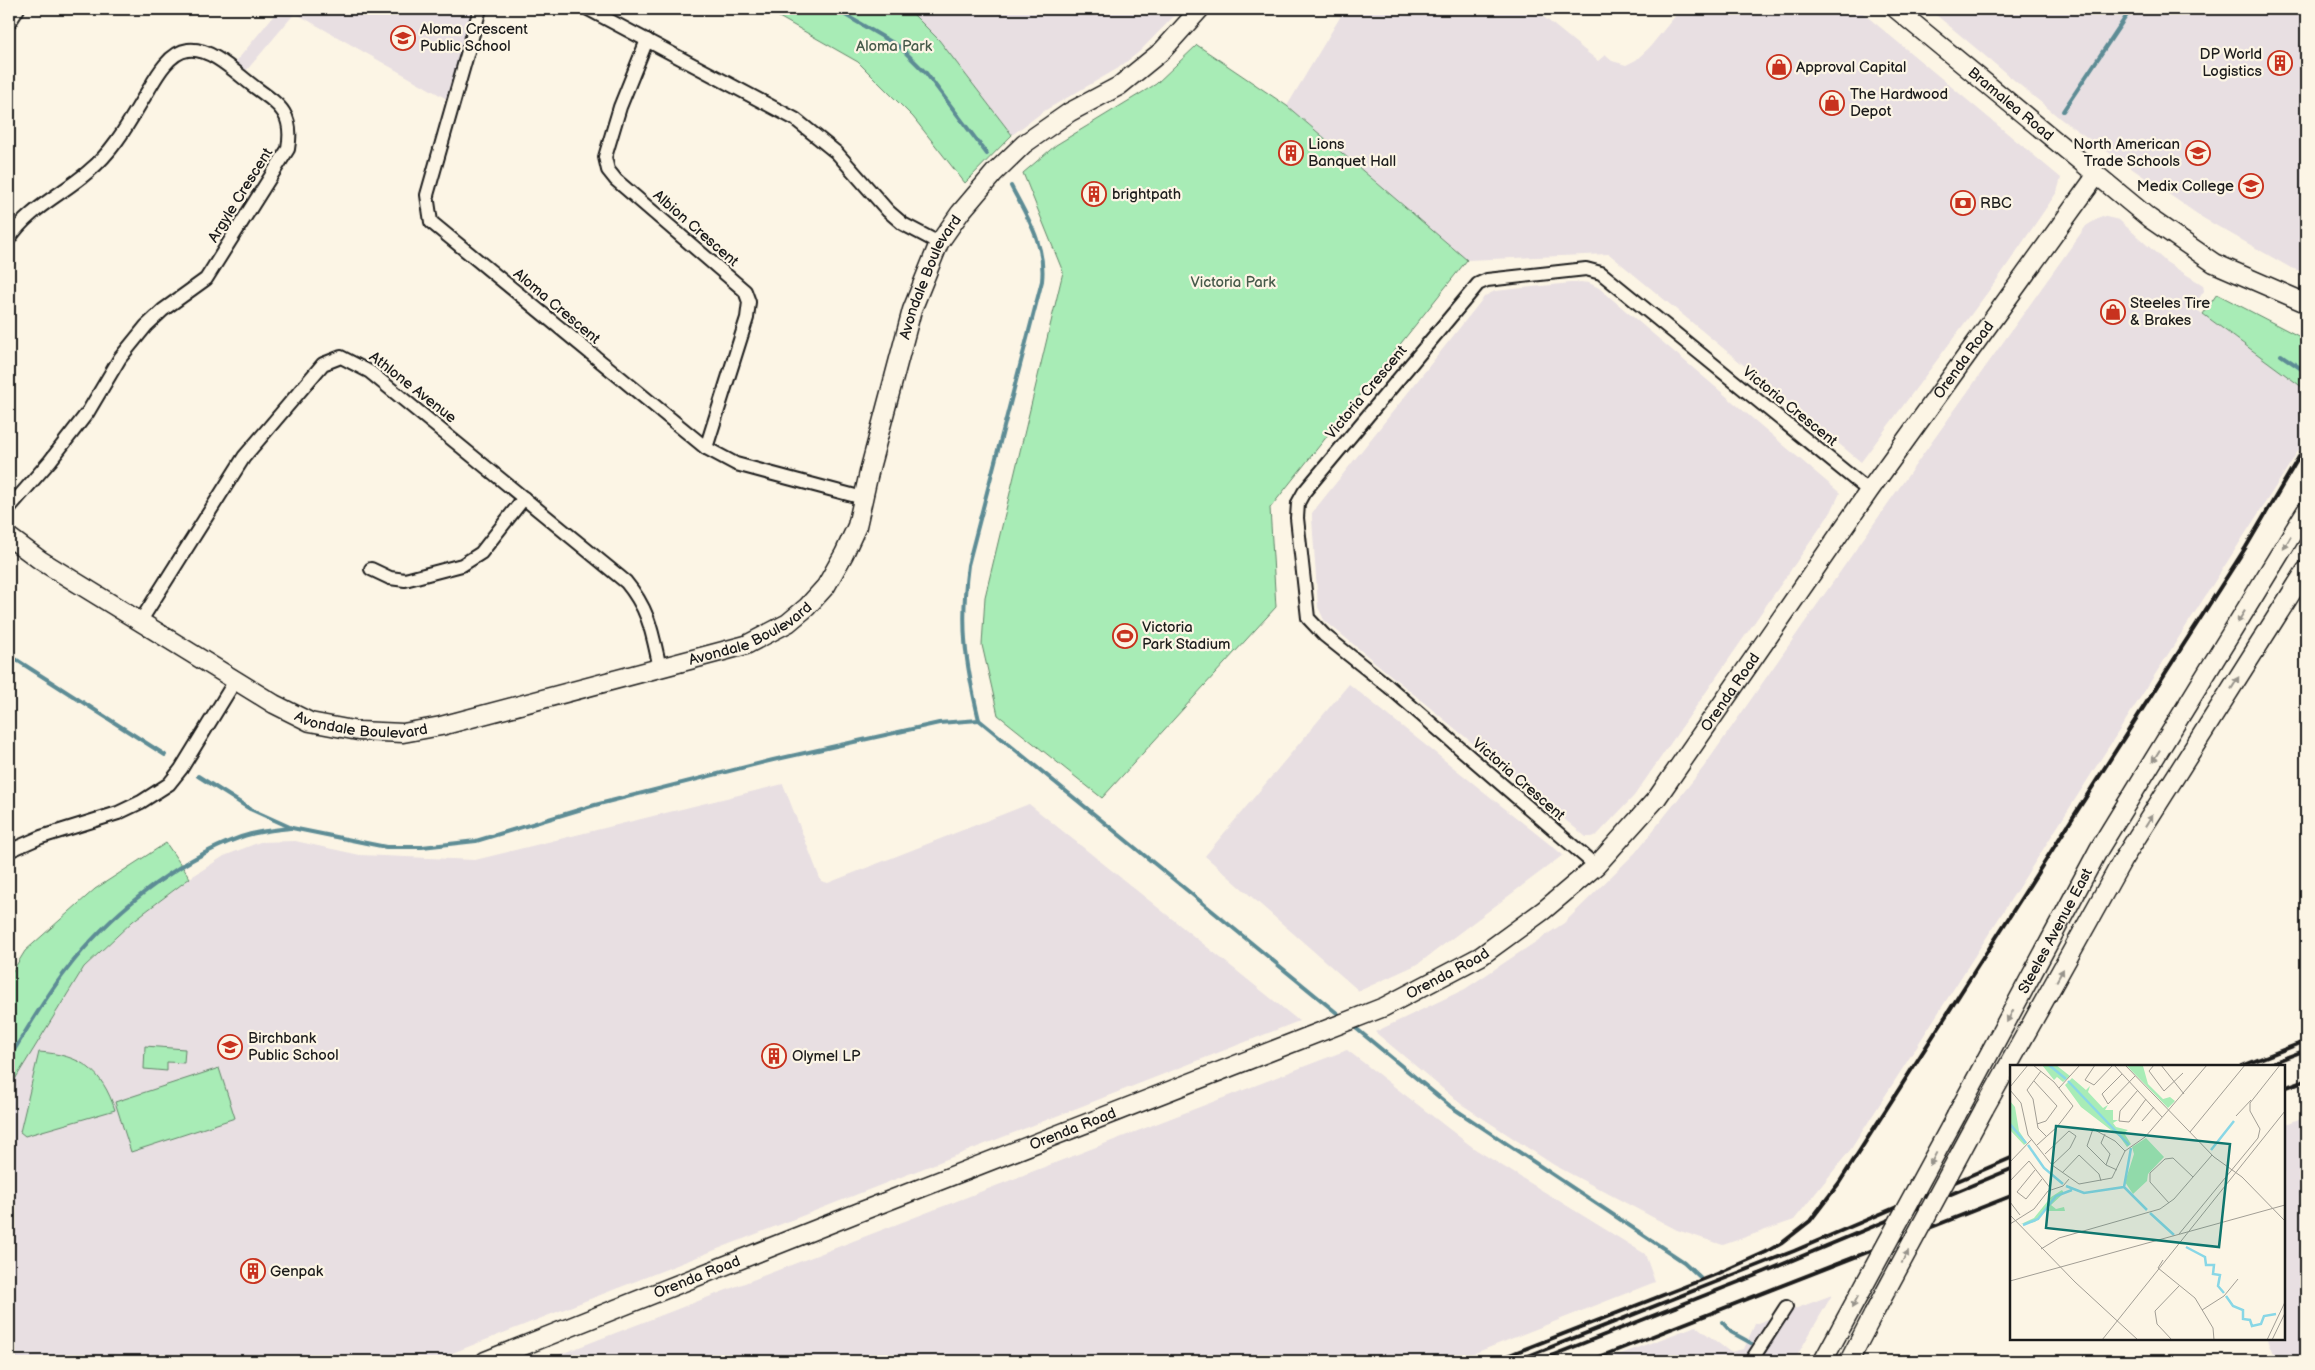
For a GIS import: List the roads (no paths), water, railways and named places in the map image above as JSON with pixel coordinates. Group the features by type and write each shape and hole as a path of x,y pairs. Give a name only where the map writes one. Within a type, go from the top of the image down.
{"street":[{"path":"9,23 18,9"},
{"name":"Aloma Crescent","path":"480,9 427,195 431,222 706,448 736,464 863,498"},
{"path":"588,9 795,118 837,153 888,211 903,224 939,243"},
{"name":"Avondale Boulevard","path":"9,537 40,560 274,704 310,722 358,731 403,733 483,716 746,645 788,622 807,607 826,586 844,554 857,526 906,330 939,243 982,186 1024,144 1062,117 1125,81 1162,51 1200,9"},
{"name":"Bramalea Road","path":"1896,9 2149,218 2210,260 2306,302"},
{"name":"Albion Crescent","path":"647,40 620,107 605,158 608,170 616,180 745,291 749,302 747,318 706,448"},
{"name":"Argyle Crescent","path":"9,239 18,224 90,170 117,142 155,79 175,55 187,50 200,51 213,57 278,104 289,122 290,136 288,149 206,279 163,310 146,326 120,358 88,412 50,461 9,508"},
{"name":"Orenda Road","path":"485,1361 1364,1015 1416,992 1481,956 1544,910 1596,866 1657,798 1869,491 2096,176"},
{"name":"Victoria Crescent","path":"1596,866 1388,686 1324,635 1308,618 1297,518 1298,503 1304,492 1478,284 1486,280 1586,269 1601,273 1869,491"},
{"name":"Athlone Avenue","path":"140,622 244,457 323,364 330,359 341,356 370,372 626,582 640,599 648,614 660,668"},
{"path":"371,569 390,578 405,580 462,565 481,553 524,498"},
{"name":"Steeles Avenue East","path":"1823,1361 2099,849 2306,510"},
{"name":"Steeles Avenue East","path":"1849,1361 1984,1109 2122,861 2306,570"},
{"path":"10,847 118,813 141,802 168,784 181,769 235,681"},
{"path":"2099,849 2122,861"},
{"path":"1751,1361 1786,1307"}],"waterway":[{"path":"835,9 900,47 926,73 987,154"},
{"path":"2063,111 2131,9"},
{"path":"1011,186 1029,220 1038,243 1041,255 1042,281 968,565 964,607 965,643 970,679 979,720 1343,1018"},
{"path":"2281,355 2306,372"},
{"path":"9,655 165,755"},
{"path":"198,776 250,809 292,828 386,847 422,847 476,841 595,805 773,760 939,723 979,720"},
{"path":"9,1058 50,993 82,951 144,892 167,875 216,847 253,833 290,828"},
{"path":"1352,1025 1450,1106 1684,1262 1700,1277"},
{"path":"1722,1322 1731,1332 1751,1343"}],"railway":[{"path":"1494,1361 1717,1274 1782,1243 1810,1221 1839,1183 2246,547 2306,445"},
{"path":"2245,1065 2306,1041"},
{"path":"2267,1065 2306,1050"},
{"path":"2285,1088 2306,1080"},
{"path":"1516,1361 1794,1251 2010,1158"},
{"path":"1538,1361 1764,1272 2010,1169"},
{"path":"1589,1361 2010,1196"}],"place":[{"name":"Aloma Crescent Public School","path":"403,38"},
{"name":"DP World Logistics","path":"2280,63"},
{"name":"Approval Capital","path":"1779,67"},
{"name":"The Hardwood Depot","path":"1832,103"},
{"name":"Lions Banquet Hall","path":"1291,153"},
{"name":"North American Trade Schools","path":"2198,153"},
{"name":"Medix College","path":"2251,186"},
{"name":"brightpath","path":"1094,194"},
{"name":"RBC","path":"1963,203"},
{"name":"Steeles Tire & Brakes","path":"2113,312"},
{"name":"Victoria Park Stadium","path":"1125,636"},
{"name":"Birchbank Public School","path":"230,1047"},
{"name":"Olymel LP","path":"774,1056"},
{"name":"Genpak","path":"253,1271"}],"park label":[{"name":"Aloma Park","path":"894,46"},
{"name":"Victoria Park","path":"1233,282"}]}
